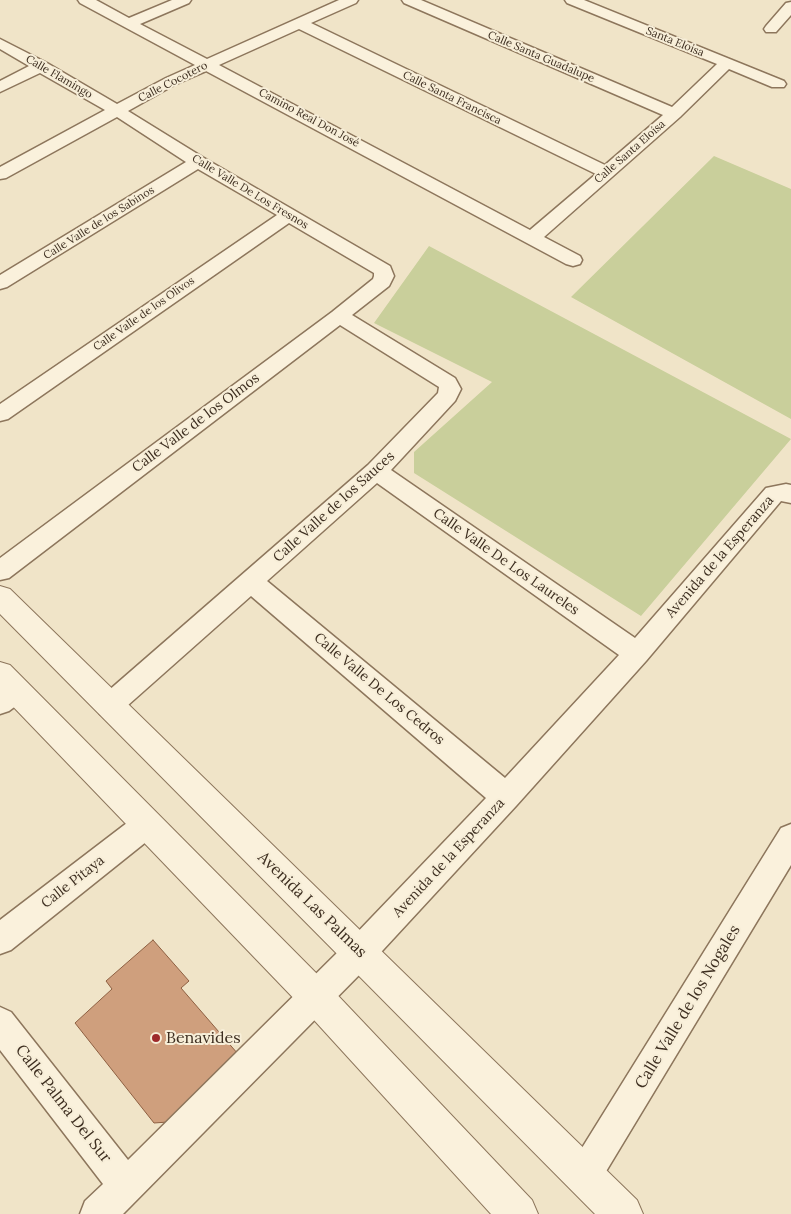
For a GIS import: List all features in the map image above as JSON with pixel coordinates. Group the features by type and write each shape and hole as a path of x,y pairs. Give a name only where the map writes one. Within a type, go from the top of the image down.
{"street":[{"name":"Camino Real Don José","path":"85,0 209,64 574,260"},
{"path":"129,22 184,0"},
{"name":"Calle Cocotero","path":"0,174 167,83 351,0"},
{"name":"Calle Santa Guadalupe","path":"409,0 674,114"},
{"name":"Santa Eloisa","path":"572,0 778,84"},
{"path":"770,29 791,6"},
{"name":"Calle Santa Francisca","path":"299,23 606,172"},
{"name":"Calle Flamingo","path":"0,43 118,111"},
{"name":"Calle Santa Eloísa","path":"532,238 674,114 727,63"},
{"path":"0,87 42,66"},
{"name":"Calle Valle De Los Fresnos","path":"118,111 198,162 382,270"},
{"name":"Calle Valle de los Sabinos","path":"0,283 198,162"},
{"name":"Calle Valle de los Olivos","path":"0,414 289,214"},
{"name":"Calle Valle de los Olmos","path":"0,571 339,316 382,282 384,276 382,270"},
{"name":"Calle Valle de los Sauces","path":"109,706 376,471 448,396 450,389 448,383 339,316"},
{"name":"Calle Valle De Los Laureles","path":"376,471 637,653"},
{"name":"Avenida de la Esperanza","path":"98,1214 360,952 506,797 637,653 774,494 788,494"},
{"name":"Calle Valle De Los Cedros","path":"251,582 506,797"},
{"name":"Avenida Las Palmas","path":"0,597 623,1214"},
{"path":"5,689 146,825 315,996 503,1208"},
{"name":"Calle Pitaya","path":"0,939 146,825"},
{"name":"Calle Valle de los Nogales","path":"584,1176 791,838"},
{"name":"Calle Palma Del Sur","path":"0,1023 126,1186"}],"green space":[{"path":"714,156 791,189 791,419 571,297"},
{"path":"429,246 791,439 641,616 414,473 414,452 492,382 374,323"}],"building":[{"name":"Benavides","path":"153,940 189,981 181,988 238,1054 168,1122 154,1123 75,1023 112,989 106,981"}],"place":[{"name":"Benavides","path":"156,1038"}]}
